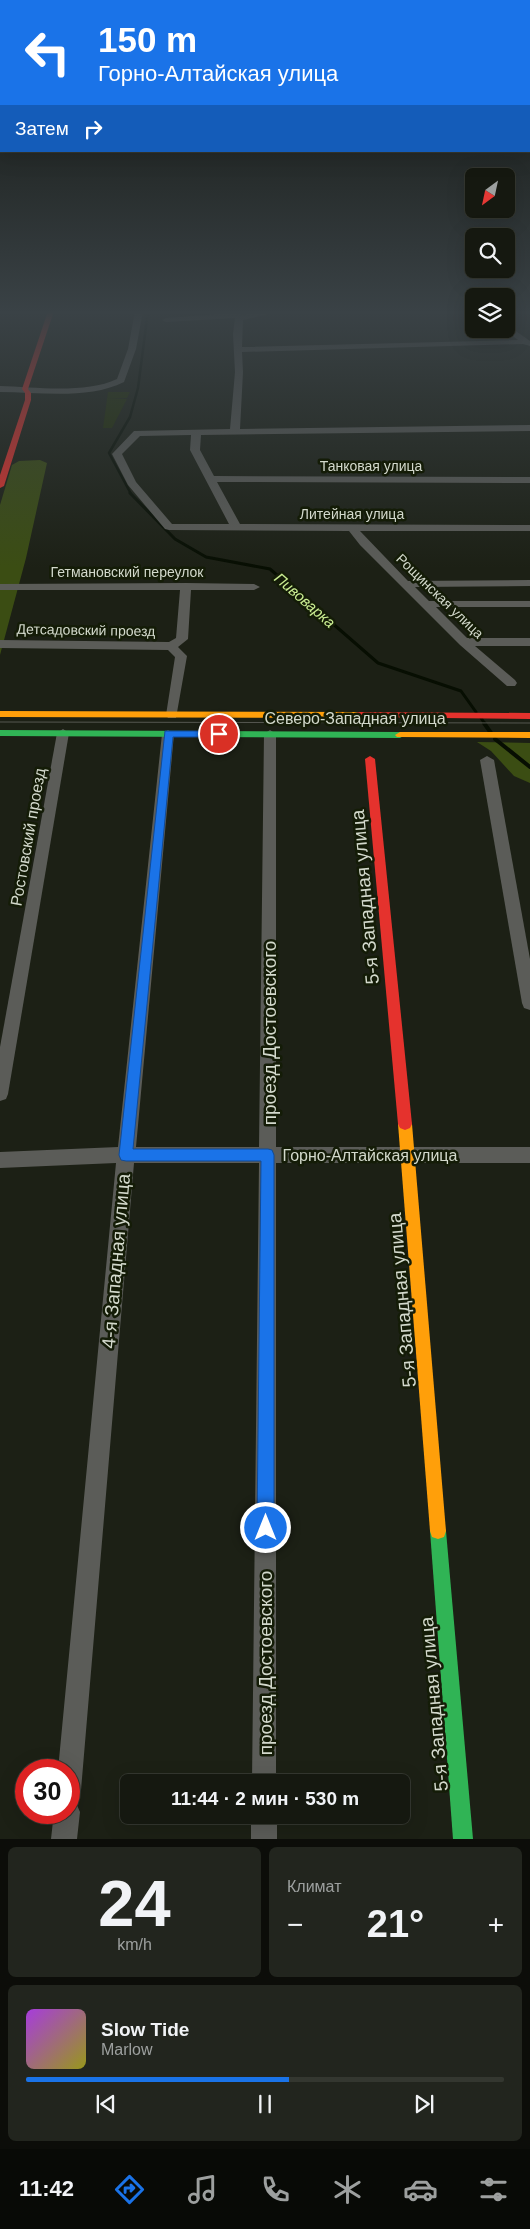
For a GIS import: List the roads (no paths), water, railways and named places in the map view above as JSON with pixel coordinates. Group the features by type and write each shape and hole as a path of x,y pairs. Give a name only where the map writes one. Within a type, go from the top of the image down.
{"street":[{"path":"0,486 4,458 28,397"},
{"path":"235,431 237,397"},
{"path":"236,527 194,450 196,433 530,428"},
{"name":"Литейная улица","path":"196,433 136,433 117,454 132,484 169,526 530,528"},
{"name":"Танковая улица","path":"211,479 530,480"},
{"name":"Рощинская улица","path":"352,528 464,642 511,683"},
{"path":"406,584 530,583"},
{"path":"172,715 181,656 171,646 182,639 186,586"},
{"name":"Гетмановский переулок","path":"0,587 254,587"},
{"path":"427,604 530,604"},
{"path":"464,642 530,642"},
{"name":"Детсадовский проезд","path":"0,644 171,646"},
{"name":"Северо-Западная улица","path":"0,714 530,716"},
{"name":"Ростовский проезд","path":"0,1094 63,733"},
{"name":"Северо-Западная улица","path":"0,734 527,735"},
{"name":"4-я Западная улица","path":"72,1759 126,1155 168,734"},
{"name":"проезд Достоевского","path":"264,1774 270,734"},
{"name":"5-я Западная улица","path":"370,759 408,1156 462,1839"},
{"path":"486,760 530,1003"},
{"name":"Горно-Алтайская улица","path":"0,1160 126,1155 530,1155"},
{"path":"64,1839 66,1824"},
{"path":"264,1824 264,1839"}],"waterway":[{"name":"Пивоварка","path":"131,494 109,453 130,417 136,397"},
{"name":"Пивоварка","path":"130,493 175,539 206,557 270,569 378,663 461,691 476,712"},
{"name":"Пивоварка","path":"481,718 485,724"},
{"name":"Пивоварка","path":"484,723 491,733"},
{"name":"Пивоварка","path":"495,739 530,767"}],"tram line":[{"path":"0,722 530,723"}]}
